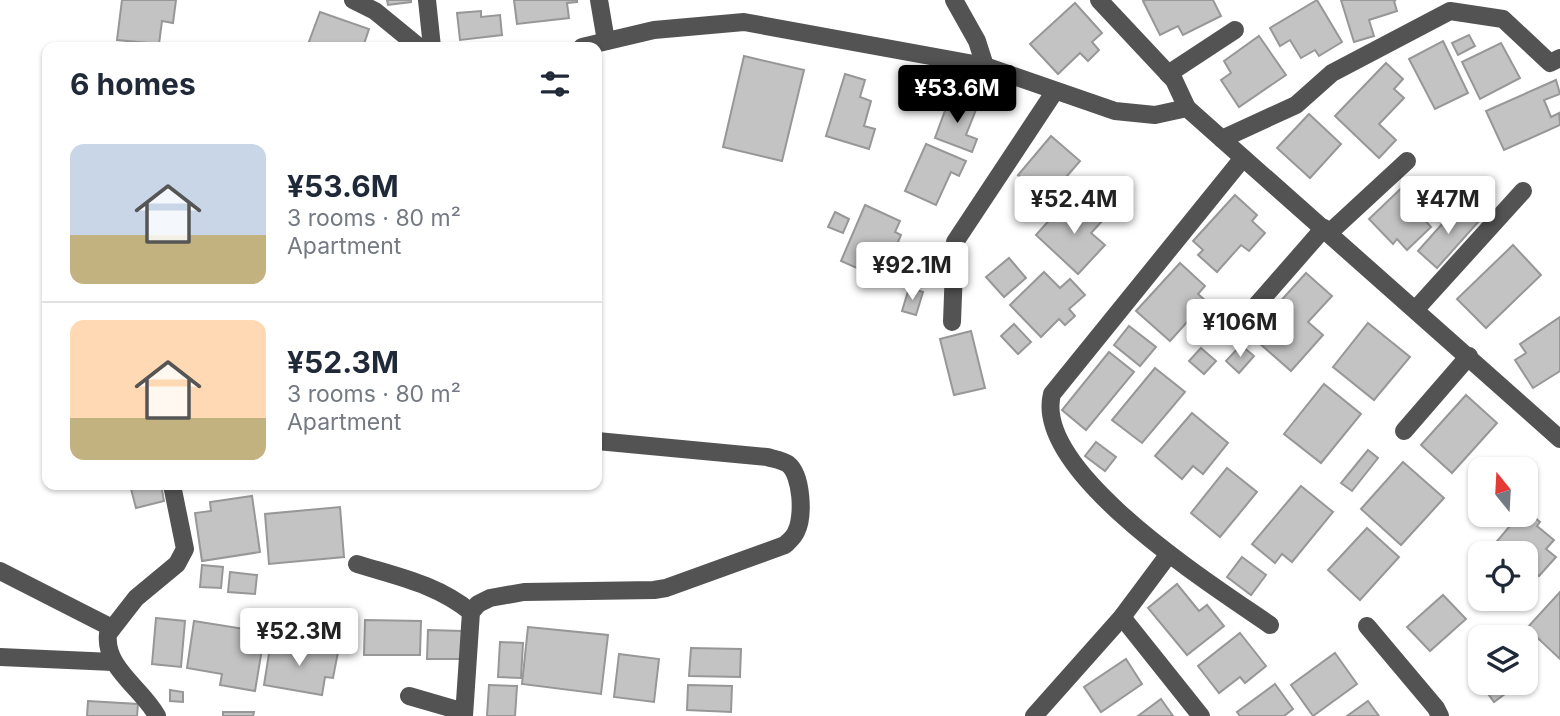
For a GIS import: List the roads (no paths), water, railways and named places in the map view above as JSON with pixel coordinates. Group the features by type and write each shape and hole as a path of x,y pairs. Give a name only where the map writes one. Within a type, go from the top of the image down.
{"street":[{"path":"353,0 375,11 413,42"},
{"path":"427,0 431,42"},
{"path":"599,0 606,41"},
{"path":"954,0 977,41 985,66"},
{"path":"1107,2 1174,80 1187,108 1560,439"},
{"path":"1222,139 1296,105 1332,73 1448,6 1503,19 1550,62 1560,58"},
{"path":"602,42 654,30 744,22 985,66 1115,111 1155,115 1187,108"},
{"path":"1168,74 1235,30"},
{"path":"952,322 955,242 1055,91"},
{"path":"1243,158 1052,394 1049,406 1057,439 1099,492 1153,543 1269,625"},
{"path":"1247,316 1327,231 1407,161"},
{"path":"1416,309 1522,191"},
{"path":"1404,430 1469,356"},
{"path":"408,696 464,714 471,612 478,604 490,598 524,592 666,588 785,545 796,532 801,516 800,495 791,466 784,462 767,457 602,441"},
{"path":"157,716 113,662 107,640 112,628 136,598 177,564 185,549 173,490"},
{"path":"1034,716 1054,709 1169,554"},
{"path":"357,564 451,596 471,612"},
{"path":"0,571 112,628"},
{"path":"1122,617 1201,716"},
{"path":"1367,626 1440,716"},
{"path":"0,657 113,662"}]}
